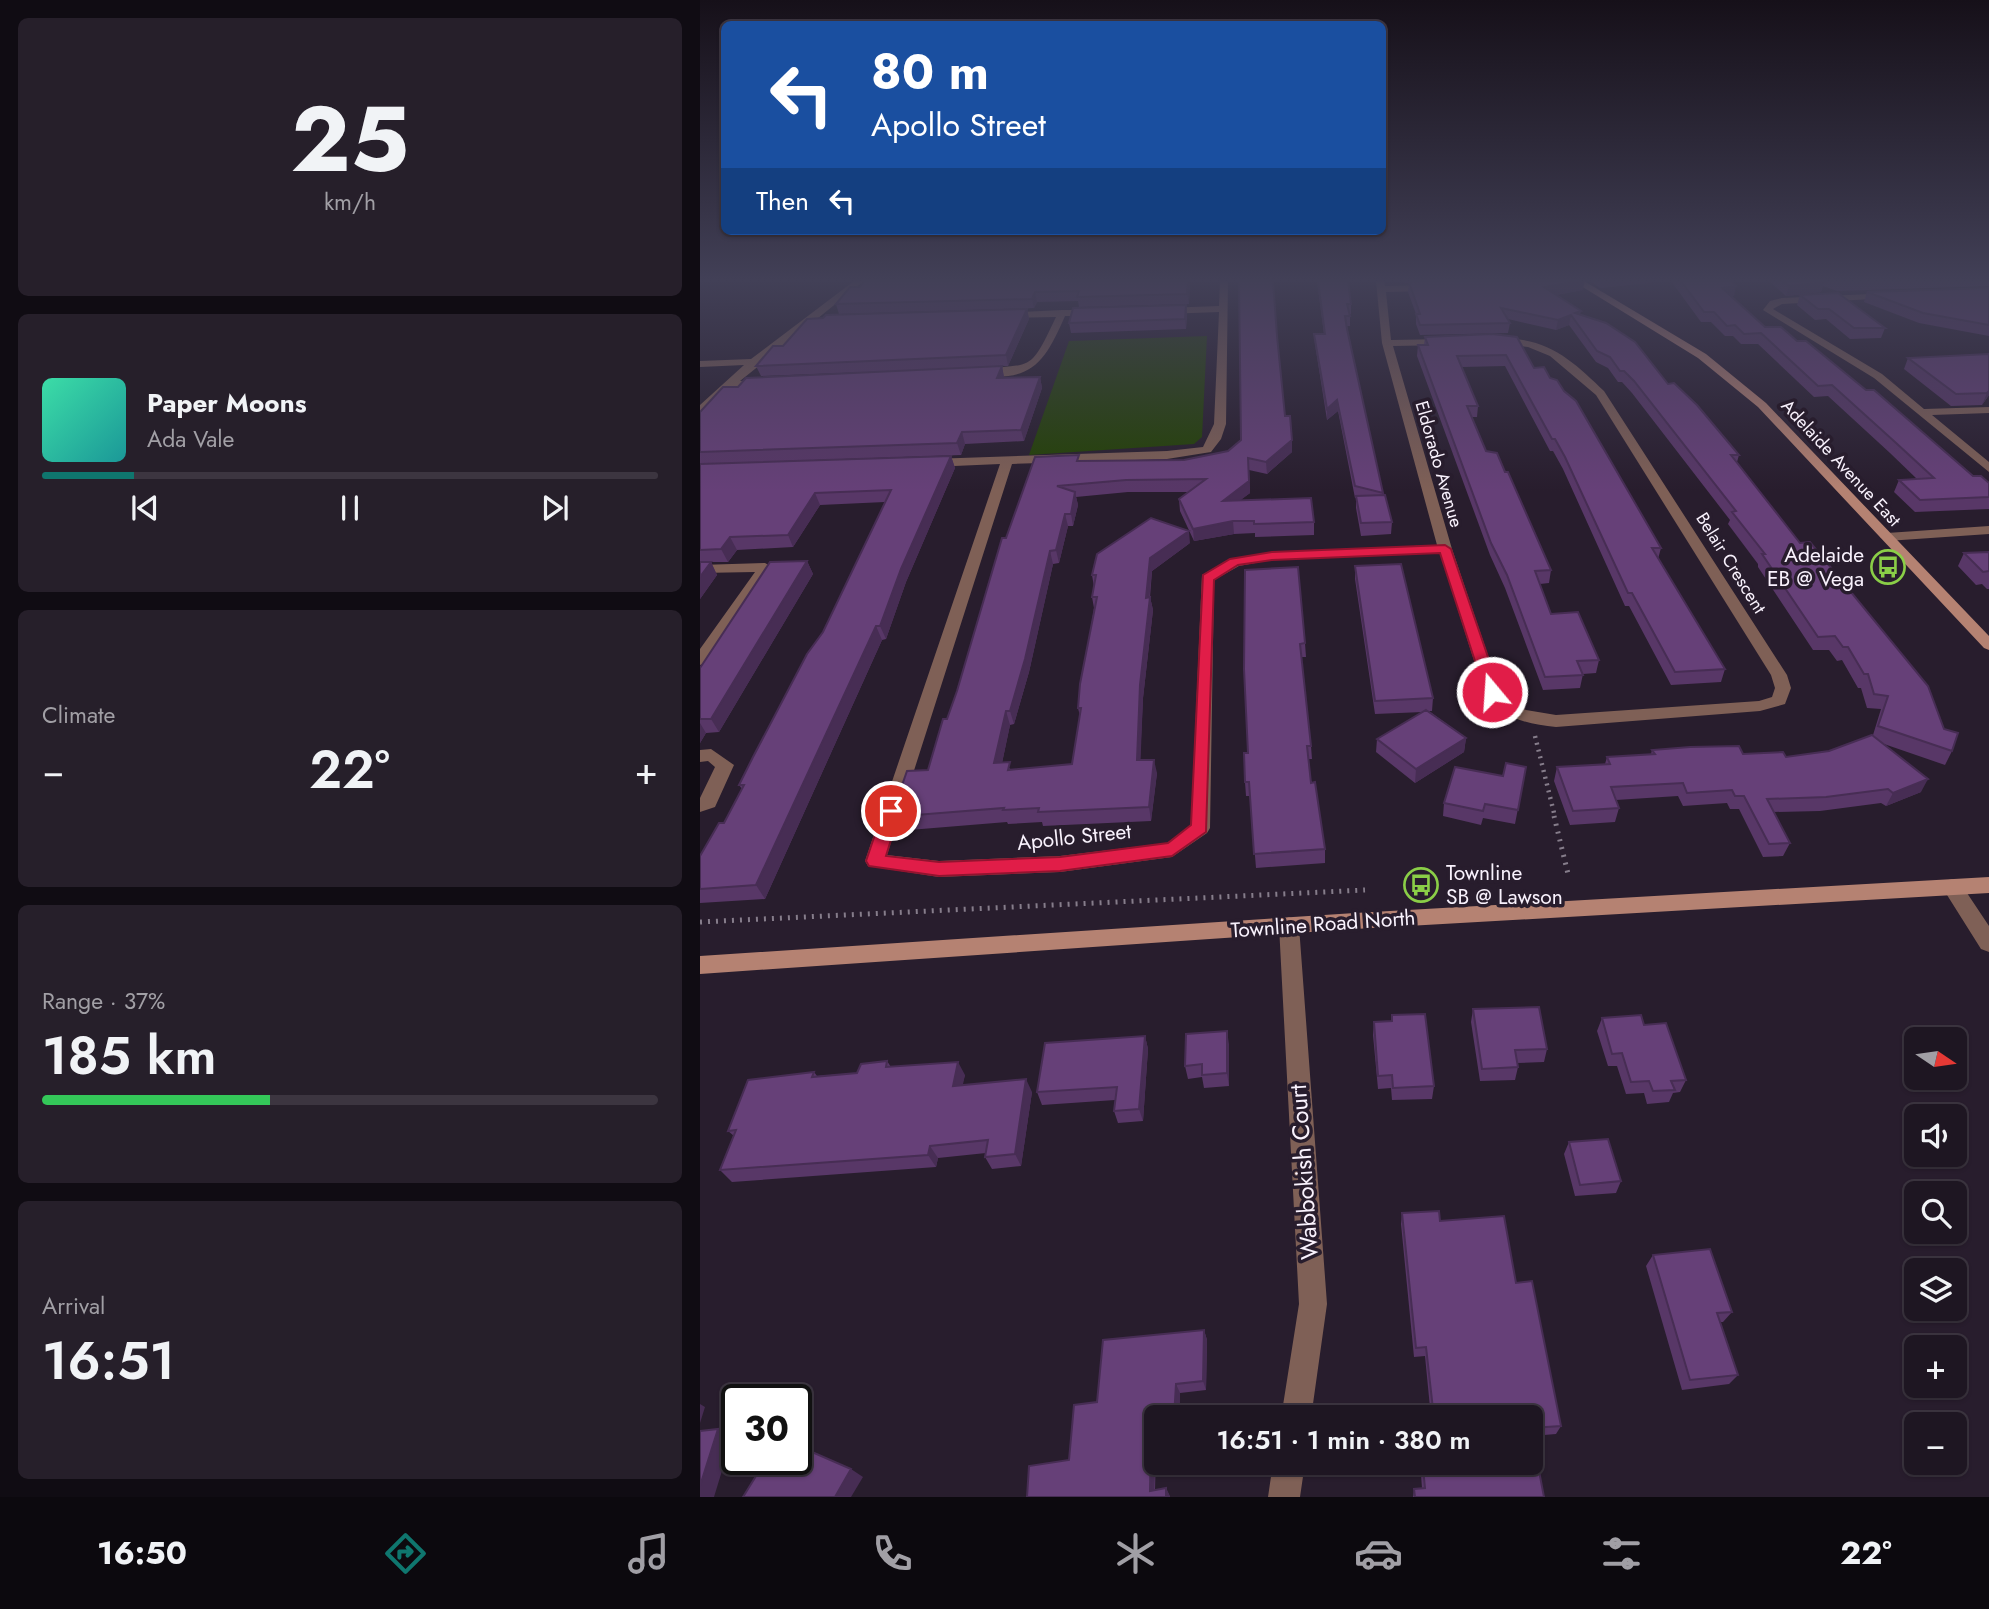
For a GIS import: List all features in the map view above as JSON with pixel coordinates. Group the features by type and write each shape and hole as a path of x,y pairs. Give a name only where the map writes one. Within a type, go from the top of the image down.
{"main road":[{"name":"Adelaide Avenue East","path":"1694,351 1725,373 1762,405 1989,645"},
{"name":"Townline Road North","path":"700,965 1989,884"}],"street":[{"path":"700,411 769,351"},
{"path":"965,374 1025,371 1041,359 1045,351"},
{"path":"923,463 1167,455 1207,450 1215,439 1220,424 1222,351"},
{"name":"Eldorado Avenue","path":"1389,351 1445,549 1492,692"},
{"name":"Belair Crescent","path":"1492,692 1509,710 1531,719 1556,721 1760,706 1779,700 1783,688 1779,675 1600,393 1568,363 1550,351"},
{"path":"1838,351 1878,376 1989,468"},
{"path":"700,363 754,362"},
{"path":"730,384 771,382"},
{"path":"1923,412 1989,410"},
{"name":"Apollo Street","path":"1007,460 875,861 952,869 1060,864 1172,849 1200,828 1207,578 1235,562 1272,556 1445,549"},
{"path":"1887,537 1989,530"},
{"path":"700,569 765,567 700,660"},
{"path":"700,756 710,755 724,765 708,802 700,805"},
{"path":"1952,887 1989,943"},
{"name":"Wabbokish Court","path":"1289,926 1313,1304 1298,1405"},
{"path":"1284,1497 1287,1475"}],"path":[{"path":"1531,719 1569,878"},
{"path":"700,922 1365,890"}],"green space":[{"path":"1066,351 1206,351 1202,437 1194,444 1029,455"}],"building":[{"path":"769,351 1008,351 1006,355 756,366"},
{"path":"1240,351 1278,351 1285,416 1290,416 1292,440 1266,462 1248,458 1249,481 1223,501 1311,498 1314,522 1254,524 1254,521 1233,521 1193,529 1179,499 1206,479 1126,480 1057,486 1075,492 1071,514 1065,514 1056,550 1050,551 1025,659 1010,711 1006,711 994,763 1010,762 1008,770 1072,764 1081,708 1078,708 1080,684 1097,597 1092,597 1096,575 1092,575 1097,554 1151,518 1189,531 1150,558 1146,598 1150,597 1140,685 1137,760 1154,760 1149,807 1038,812 1039,808 1003,810 1004,808 891,817 907,771 928,770 943,719 947,719 957,691 1002,538 1006,538 1035,457 1079,455 1077,461 1184,460 1228,451 1241,440"},
{"path":"1317,351 1352,351 1383,493 1355,486 1337,400 1327,409"},
{"path":"1420,351 1525,351 1534,368 1544,367 1550,378 1557,380 1564,391 1576,401 1661,548 1652,548 1725,669 1675,672 1632,593 1628,593 1565,457 1555,439 1552,439 1506,355 1457,356 1478,406 1467,406 1486,451 1497,453 1505,472 1508,472 1551,570 1535,571 1551,614 1578,612 1599,660 1577,661 1583,675 1545,677 1507,575 1491,543"},
{"path":"1597,351 1642,351 1668,384 1674,383 1697,405 1739,455 1731,455 1800,543 1810,542 1928,686 1944,729 1958,733 1952,751 1878,726 1888,696 1874,694 1868,674 1864,674 1848,647 1843,647 1835,636 1818,637 1762,554 1765,554 1732,512 1736,511 1634,381 1624,371 1620,371 1610,357"},
{"path":"1780,351 1818,351 1866,390 1874,390 1973,476 1981,476 1989,483 1989,497 1920,500 1899,480 1934,478 1832,385 1818,386"},
{"path":"1989,354 1987,393 1956,394 1908,358"},
{"path":"1002,366 997,378 1040,377 1021,430 962,432 957,443 700,452 700,412 723,387 738,387 746,378"},
{"path":"951,456 901,569 880,626 876,626 756,885 700,889 700,856 719,823 724,823 744,785 739,785 807,654 823,632 891,490 815,493 788,535 730,537 721,549 700,550 700,464"},
{"path":"1385,495 1392,522 1361,523 1356,496"},
{"path":"1989,552 1989,571 1983,572 1964,553"},
{"path":"807,561 711,719 700,719 700,668 770,562"},
{"path":"700,562 711,562 700,577"},
{"path":"1401,564 1433,698 1375,701 1355,566"},
{"path":"1298,567 1305,643 1300,644 1311,746 1307,746 1311,783 1315,782 1325,849 1254,854 1249,782 1245,782 1244,753 1248,753 1244,669 1245,570"},
{"path":"1426,710 1466,738 1416,769 1377,739"},
{"path":"1872,735 1928,779 1893,793 1888,789 1826,797 1767,799 1790,843 1769,844 1744,796 1735,796 1732,790 1687,793 1683,783 1611,787 1619,808 1573,811 1557,767 1610,764 1607,757 1655,754 1652,750 1690,747 1739,746 1743,754 1783,752 1786,757 1829,751"},
{"path":"1506,763 1526,767 1518,810 1485,804 1483,811 1444,803 1455,767 1503,776"},
{"path":"1539,1007 1547,1049 1515,1050 1518,1067 1482,1069 1473,1009"},
{"path":"1425,1014 1434,1086 1393,1088 1392,1075 1378,1076 1374,1022 1392,1021 1392,1015"},
{"path":"1641,1015 1644,1025 1666,1023 1686,1080 1671,1081 1675,1090 1653,1091 1649,1081 1631,1082 1622,1053 1612,1054 1602,1018"},
{"path":"1227,1031 1227,1073 1202,1075 1202,1064 1185,1066 1186,1034"},
{"path":"1145,1036 1139,1109 1114,1111 1117,1087 1037,1092 1045,1043"},
{"path":"887,1061 886,1067 958,1062 953,1086 1026,1079 1015,1154 985,1157 988,1140 930,1146 928,1155 720,1170 736,1130 728,1131 748,1080 814,1072 812,1077 857,1073 861,1064"},
{"path":"1608,1139 1621,1181 1580,1185 1569,1142"},
{"path":"1439,1211 1440,1221 1504,1216 1516,1283 1532,1281 1561,1426 1543,1427 1543,1405 1433,1405 1426,1347 1416,1348 1402,1213"},
{"path":"1710,1249 1732,1312 1717,1313 1738,1375 1690,1380 1653,1255"},
{"path":"1204,1330 1203,1381 1176,1384 1175,1405 1144,1405 1144,1475 1150,1475 1150,1491 1166,1488 1166,1497 1027,1497 1029,1466 1069,1460 1074,1405 1097,1402 1103,1340"},
{"path":"718,1429 700,1486 700,1431"},
{"path":"812,1452 851,1469 835,1497 743,1497 757,1475 812,1475"},
{"path":"1424,1475 1540,1475 1544,1497 1415,1497 1414,1489 1425,1488"}],"place":[{"name":"Adelaide EB @ Vega","path":"1888,567"},
{"name":"Townline SB @ Lawson","path":"1421,885"}],"route":[{"path":"891,811 875,861 939,869 1060,864 1172,849 1200,828 1207,578 1235,562 1272,556 1445,549 1492,692"}]}
